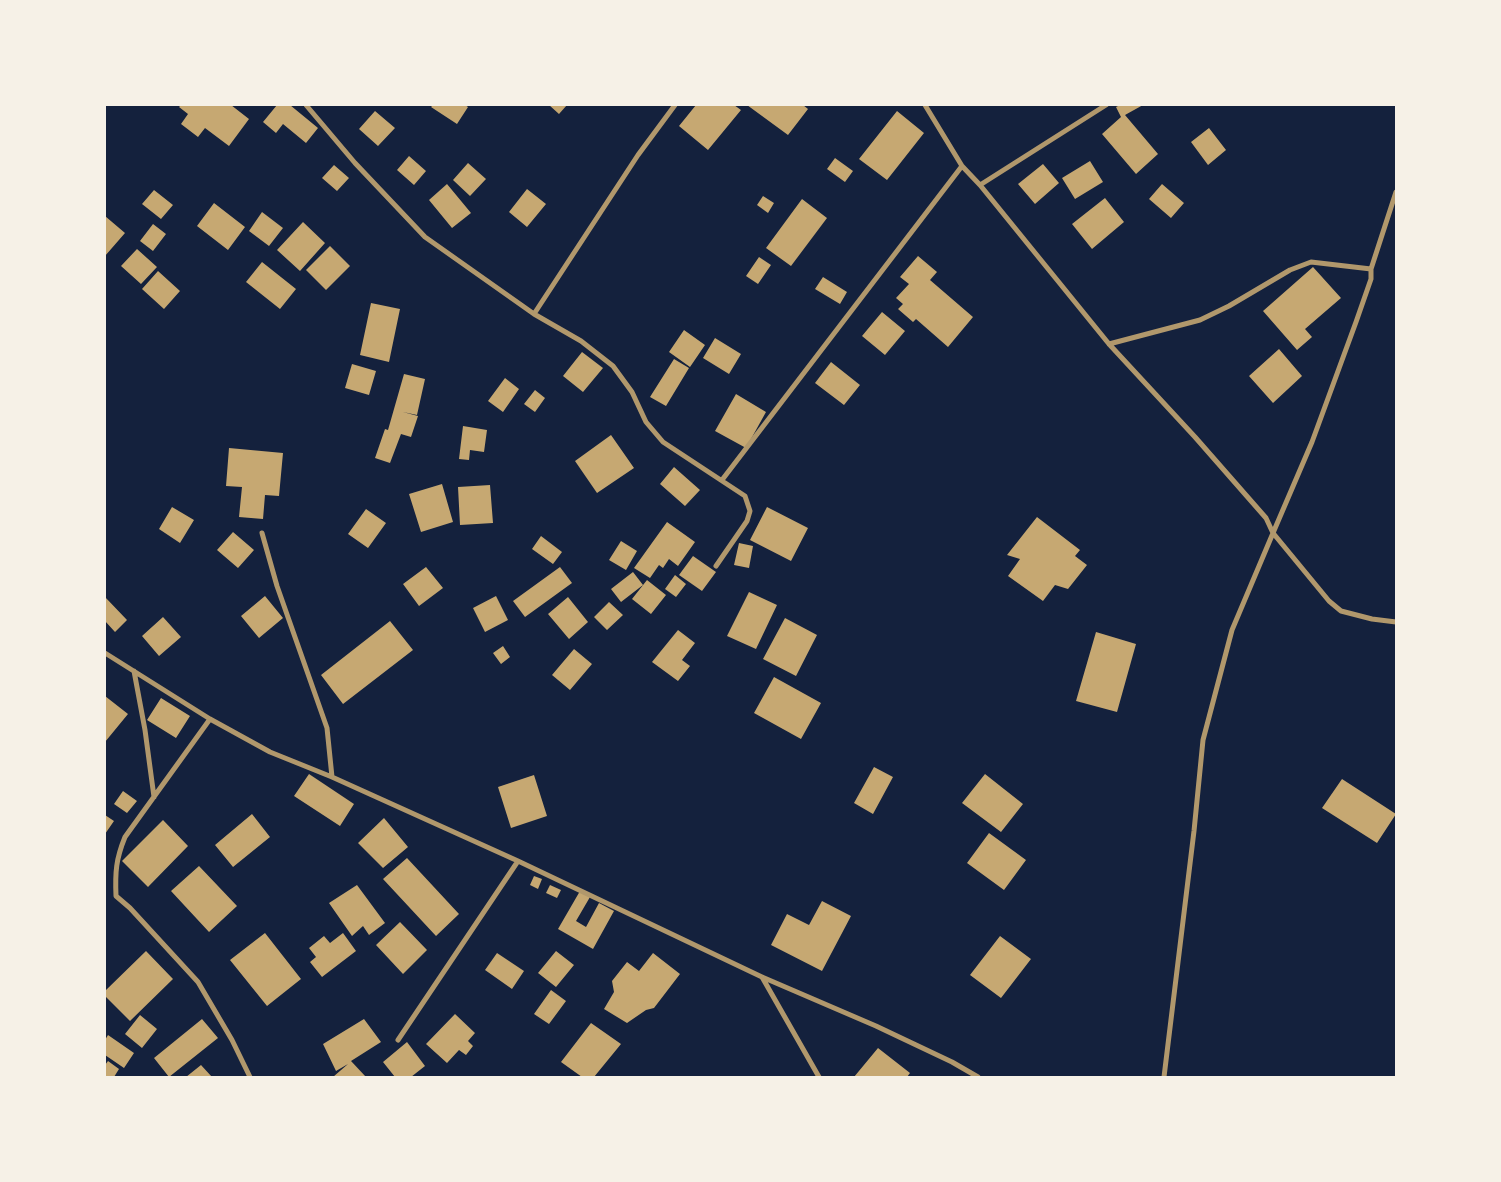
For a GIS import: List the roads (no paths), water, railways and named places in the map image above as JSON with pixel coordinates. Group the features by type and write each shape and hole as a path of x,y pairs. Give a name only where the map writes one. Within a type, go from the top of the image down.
{"street":[{"path":"306,105 356,163 425,237 534,314 581,341 613,366 632,392 646,422 662,442 745,496 750,511 747,521 716,566"},
{"path":"534,314 638,155 675,105"},
{"path":"925,105 962,166 980,185 1109,344 1266,518 1273,533 1329,601 1341,611 1372,619 1396,622"},
{"path":"980,185 1106,105"},
{"path":"722,480 962,166"},
{"path":"1164,1077 1194,831 1203,740 1232,630 1316,433 1371,278 1371,269 1396,192"},
{"path":"1109,344 1200,320 1229,306 1290,270 1311,262 1371,269"},
{"path":"262,533 277,586 327,728 332,777"},
{"path":"105,653 210,720 270,752 332,777 518,861 762,977 876,1026 952,1062 978,1077"},
{"path":"134,670 146,730 154,797"},
{"path":"210,720 125,837 117,856 116,896 137,915 198,982 232,1040 250,1077"},
{"path":"398,1040 518,861"},
{"path":"762,977 819,1077"}]}
